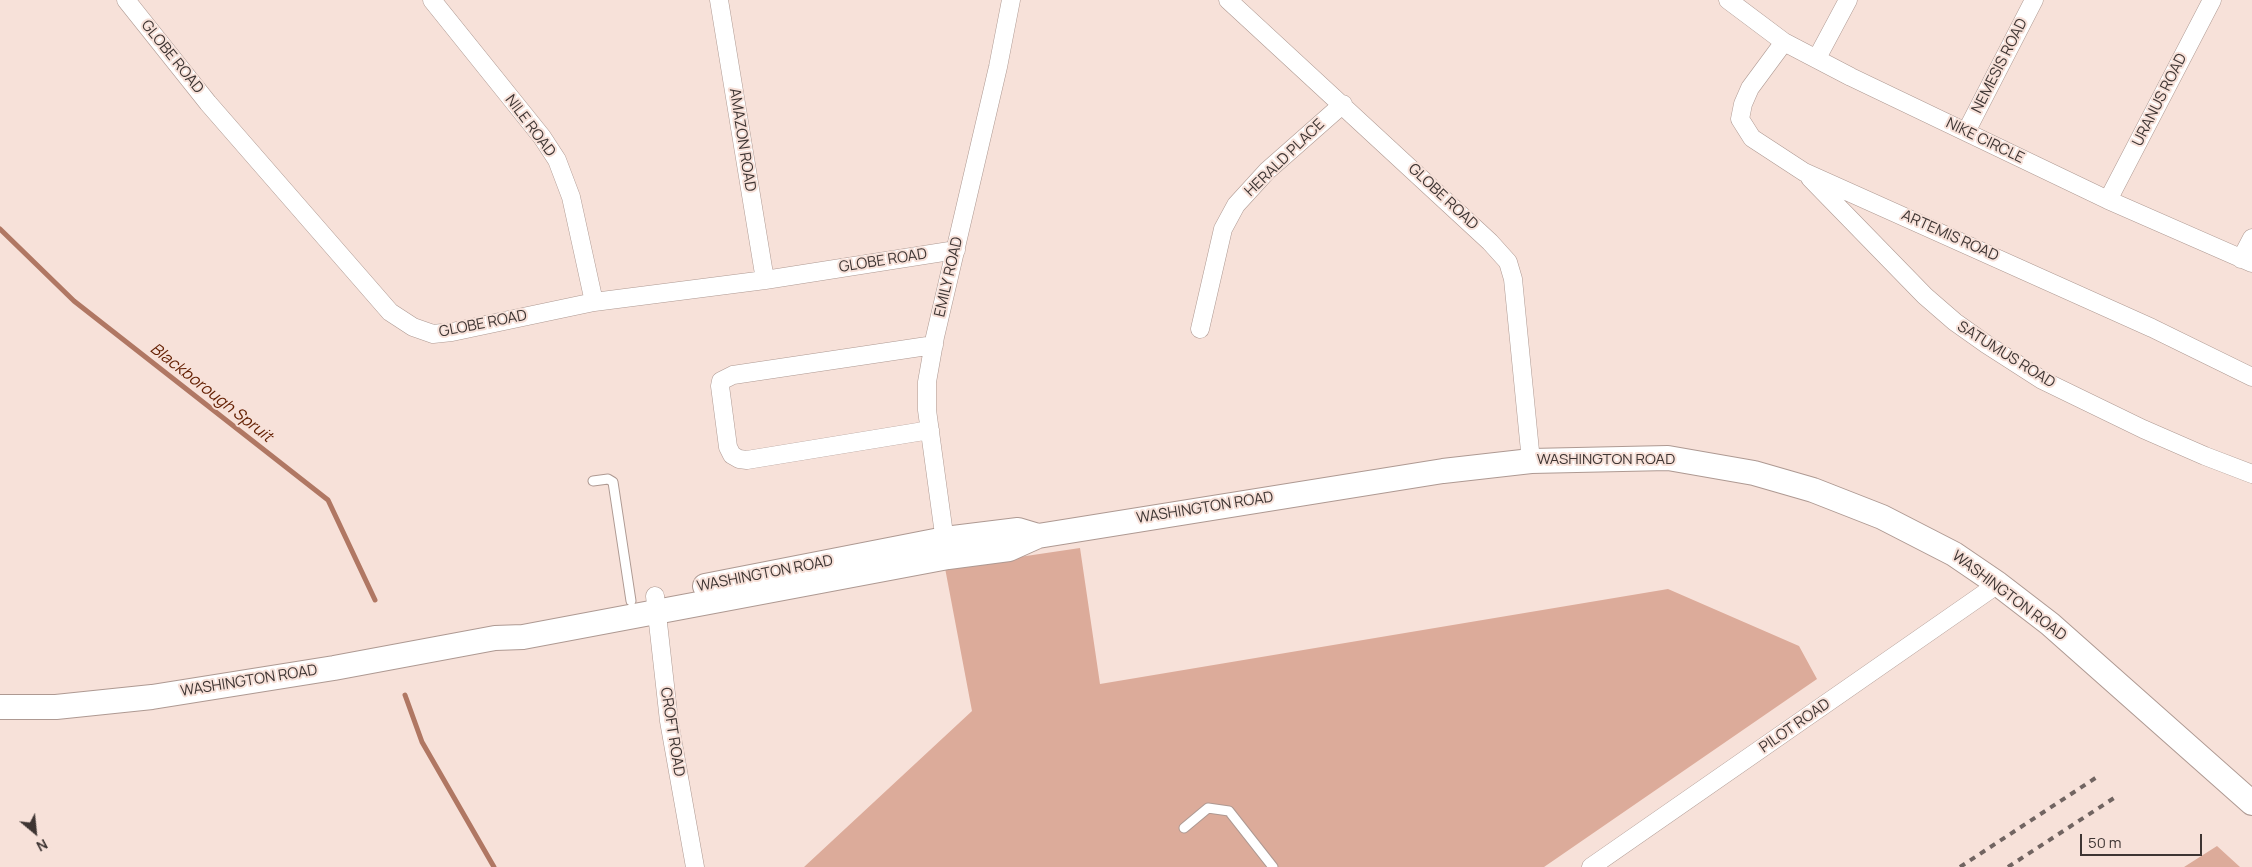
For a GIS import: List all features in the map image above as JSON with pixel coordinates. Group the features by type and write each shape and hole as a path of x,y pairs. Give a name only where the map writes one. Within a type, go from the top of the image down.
{"main road":[{"name":"WASHINGTON ROAD","path":"0,708 56,707 152,697 334,668 495,638 523,637 656,604 946,548 1009,548 1021,545 1038,536 1443,471 1531,460 1668,458 1754,473 1821,493 1882,517 1954,554 1998,584 2089,658 2252,803"},
{"name":"WASHINGTON ROAD","path":"495,638 517,625 631,601 656,604"}],"street":[{"name":"GLOBE ROAD","path":"126,0 208,103 390,312 413,327 433,334 452,332 594,302 765,280 956,250"},
{"name":"NILE ROAD","path":"432,0 542,137 556,160 571,197 594,302"},
{"name":"AMAZON ROAD","path":"719,0 765,280"},
{"name":"EMILY ROAD","path":"946,548 926,398 934,345 998,67 1011,0"},
{"name":"GLOBE ROAD","path":"1228,0 1490,242 1508,262 1513,279 1531,460"},
{"name":"NIKE CIRCLE","path":"1728,0 1784,42 1851,77 2108,200 2246,261"},
{"path":"1817,58 1848,0"},
{"name":"NEMESIS ROAD","path":"1966,132 2034,0"},
{"name":"URANUS ROAD","path":"2108,200 2212,0"},
{"name":"ARTEMIS ROAD","path":"1784,42 1750,88 1742,104 1740,119 1752,138 1804,172 2152,328 2252,377"},
{"name":"HERALD PLACE","path":"1200,329 1223,229 1236,205 1267,171 1342,104"},
{"name":"SATUMUS ROAD","path":"1804,172 1925,296 1955,322 2042,380 2161,436 2252,474"},
{"path":"2246,261 2252,238"},
{"path":"930,430 747,460 739,459 732,455 728,448 720,386 721,381 726,377 742,373 934,345"},
{"name":"PILOT ROAD","path":"1591,867 1998,584"},
{"name":"CROFT ROAD","path":"656,604 669,721 695,867"}],"lane":[{"path":"593,481 608,479 613,482 631,601"},
{"path":"1184,828 1208,808 1229,811 1273,867"}],"shaded area":[{"path":"1080,548 1100,684 1668,589 1799,646 1817,679 1544,867 804,867 972,711 945,568"},
{"path":"2217,846 2240,867 2184,867"}],"waterway":[{"name":"Blackborough Spruit","path":"0,229 74,301 328,500 375,600"},
{"name":"Blackborough Spruit","path":"405,695 422,742 494,867"}],"railway":[{"path":"1960,867 2100,775"},
{"path":"2008,867 2114,798"}]}
